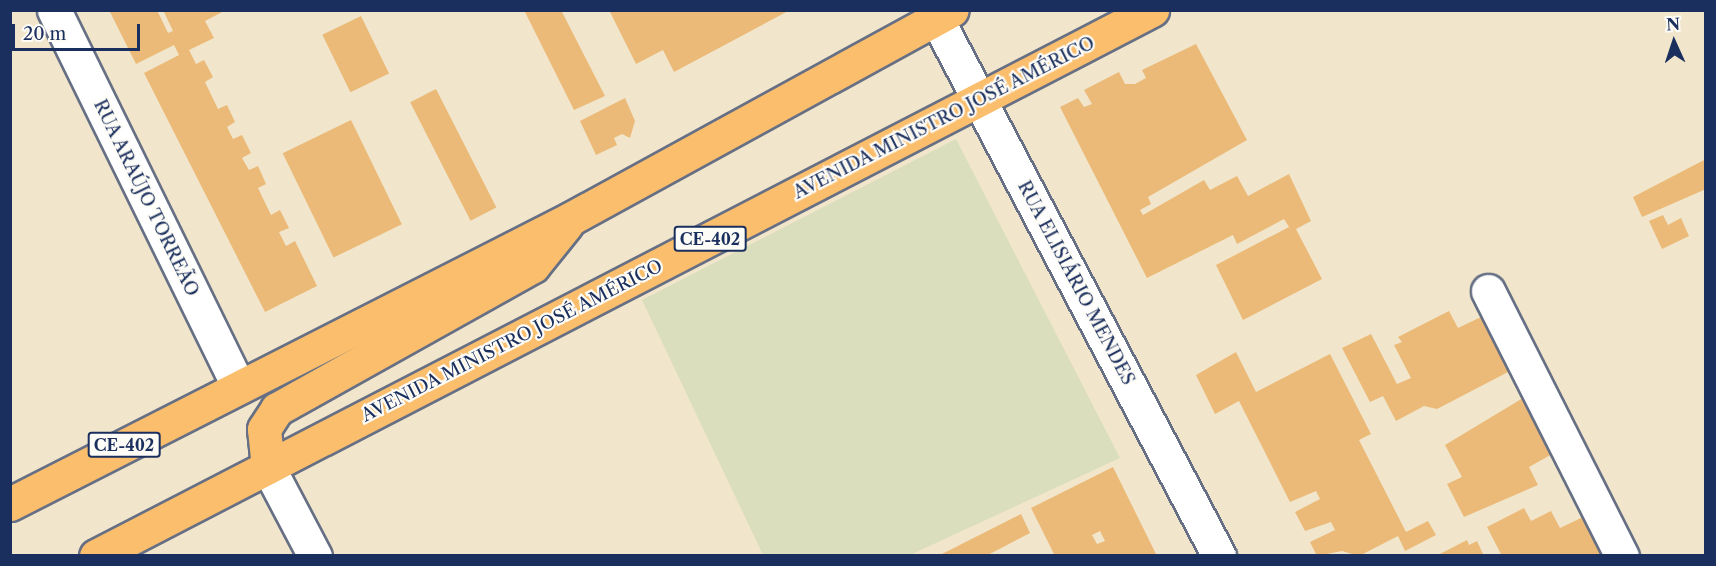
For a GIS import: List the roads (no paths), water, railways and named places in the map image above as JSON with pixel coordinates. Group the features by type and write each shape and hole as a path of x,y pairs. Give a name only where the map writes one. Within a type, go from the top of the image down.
{"main road":[{"name":"AVENIDA MINISTRO JOSÉ AMÉRICO","path":"96,555 1152,10"},
{"name":"CE-402","path":"10,504 570,219 940,13"},
{"path":"268,467 264,429 278,409 533,266 570,219"}],"street":[{"name":"RUA ARAÚJO TORREÃO","path":"54,10 238,386"},
{"name":"RUA ELISIÁRIO MENDES","path":"940,13 979,99 1219,555"},
{"path":"1488,291 1622,555"},
{"path":"268,467 315,555"}]}
